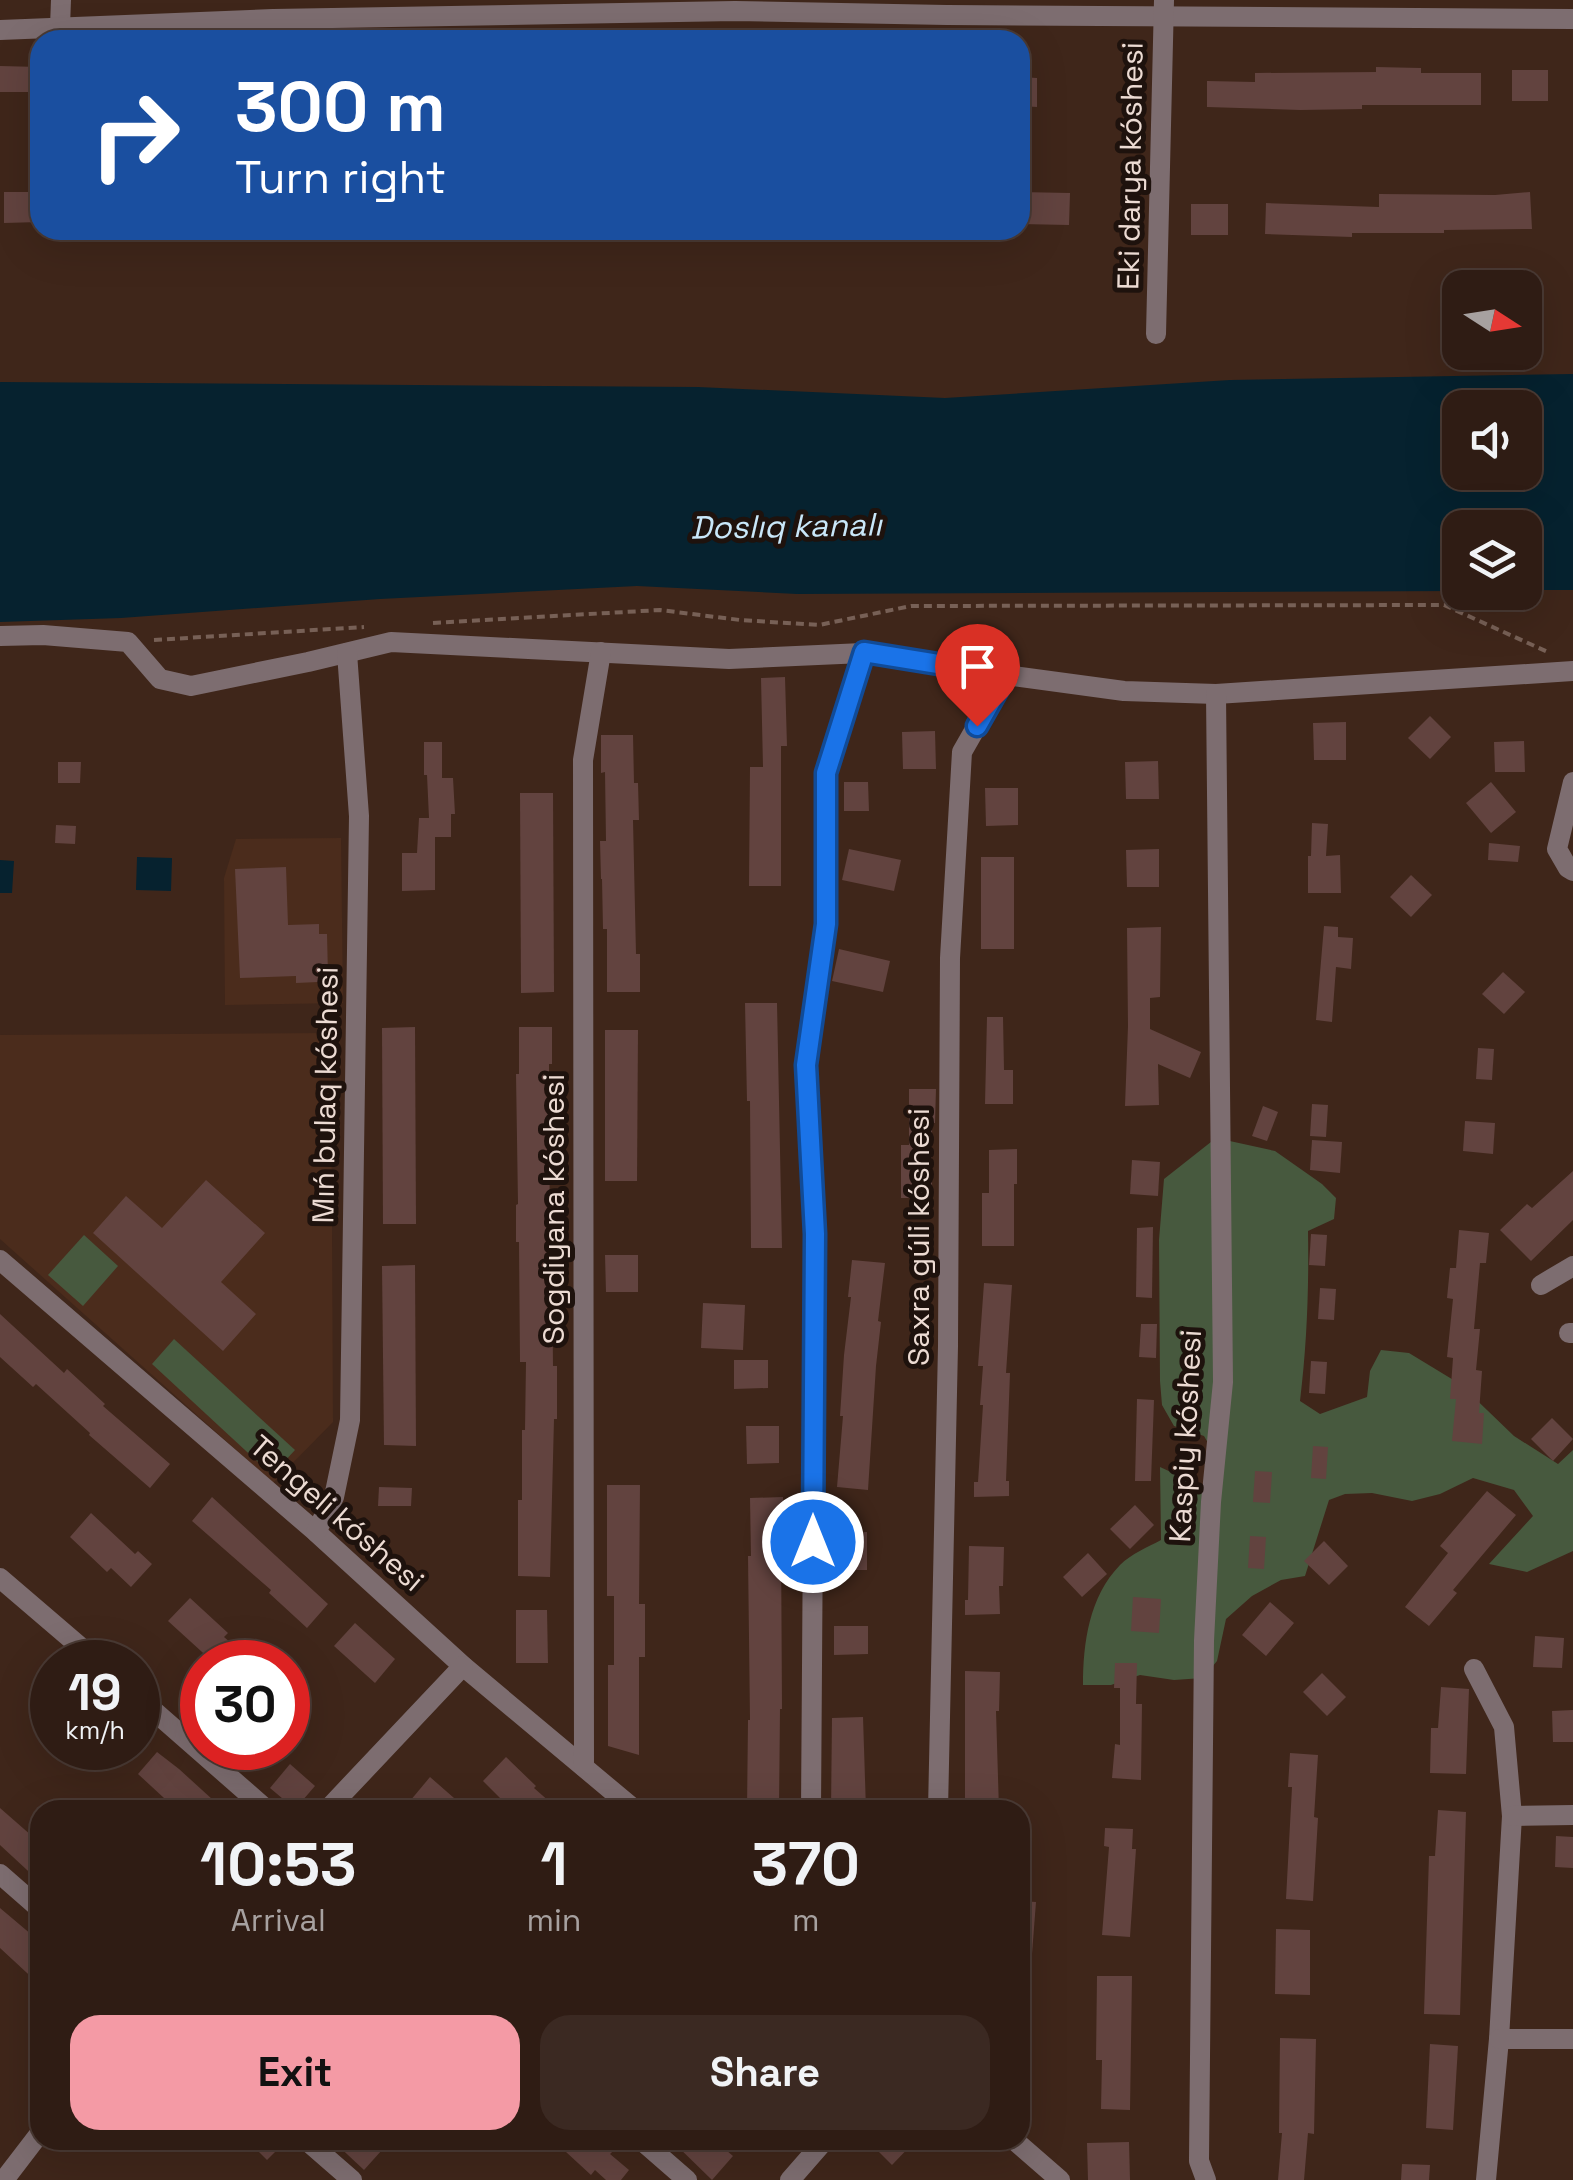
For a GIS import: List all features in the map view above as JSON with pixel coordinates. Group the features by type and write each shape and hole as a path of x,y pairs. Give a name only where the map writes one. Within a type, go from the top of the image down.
{"street":[{"path":"60,27 61,0"},
{"path":"0,30 274,10 736,5 1390,9 1573,19"},
{"name":"Eki darya kóshesi","path":"1156,334 1164,8"},
{"path":"0,636 43,635 128,642 160,678 192,686 392,642 729,659 864,652 1124,690 1216,694 1573,671"},
{"name":"Mıń bulaq kóshesi","path":"316,1532 334,1496 350,1420 359,816 346,652"},
{"name":"Sogdiyana kóshesi","path":"584,1767 583,760 601,652"},
{"path":"811,1800 815,1234 806,1065 826,924 826,773 864,652"},
{"name":"Saxra gúli kóshesi","path":"938,1800 948,1346 950,958 962,752 1006,675"},
{"name":"Kaspiy kóshesi","path":"1206,2180 1199,2161 1204,1641 1211,1502 1223,1382 1216,694"},
{"path":"1573,782 1558,849 1573,871"},
{"name":"Tengeli kóshesi","path":"0,1260 316,1532 463,1666 622,1800"},
{"path":"1542,1284 1573,1266"},
{"path":"0,1578 72,1640"},
{"path":"336,1800 463,1666"},
{"path":"1474,1668 1504,1728 1512,1816 1486,2180"},
{"path":"160,1716 256,1800"},
{"path":"1512,1816 1573,1815"},
{"path":"0,1874 30,1900"},
{"path":"1499,2040 1573,2039"},
{"path":"2,2180 30,2145"},
{"path":"318,2150 352,2180"},
{"path":"652,2150 686,2180"},
{"path":"790,2180 817,2150"},
{"path":"1026,2150 1060,2180"}],"path":[{"path":"430,623 660,610 819,625 911,606 1444,605 1557,656"},
{"path":"128,642 371,626"}],"shaded area":[{"path":"341,838 343,1003 225,1005 224,878 236,839"},
{"path":"331,1033 333,1422 273,1483 0,1239 0,1035"}],"green space":[{"path":"1216,1138 1275,1151 1336,1198 1334,1219 1308,1231 1300,1401 1320,1414 1367,1397 1370,1371 1381,1350 1409,1353 1460,1384 1514,1436 1558,1464 1573,1450 1573,1551 1527,1572 1489,1564 1533,1516 1514,1490 1473,1478 1440,1494 1412,1501 1372,1493 1345,1494 1329,1500 1305,1576 1281,1580 1252,1596 1226,1619 1217,1661 1203,1678 1174,1680 1140,1675 1111,1685 1083,1685 1090,1621 1101,1591 1124,1561 1161,1540 1160,1467 1184,1478 1196,1495 1222,1467 1204,1436 1174,1426 1162,1405 1160,1381 1159,1240 1164,1179"},
{"path":"84,1235 118,1266 83,1306 48,1275"},
{"path":"174,1339 295,1450 272,1475 152,1364"}],"water":[{"name":"Doslıq kanalı","path":"1573,374 1573,590 1542,590 1542,510 1442,510 1442,591 797,594 637,586 0,622 0,382 698,387 945,398 1230,380"},
{"path":"137,857 172,858 171,891 136,890"},
{"path":"0,860 14,861 12,893 0,893"}],"building":[{"path":"0,66 30,67 30,92 0,92"},
{"path":"1376,67 1421,68 1421,73 1481,73 1481,105 1362,105 1362,109 1300,110 1207,107 1207,81 1255,82 1255,73 1376,72"},
{"path":"1512,70 1548,70 1548,101 1512,101"},
{"path":"1030,78 1037,78 1037,107 1030,107"},
{"path":"4,192 30,192 30,222 4,223"},
{"path":"1030,192 1070,193 1069,225 1030,224"},
{"path":"1530,192 1532,229 1352,233 1352,237 1265,234 1266,203 1379,207 1379,194"},
{"path":"1191,204 1228,204 1228,235 1191,235"},
{"path":"785,677 787,746 781,746 781,886 749,886 750,767 763,767 761,678"},
{"path":"1430,716 1451,737 1430,759 1408,738"},
{"path":"1346,722 1346,760 1314,760 1313,723"},
{"path":"935,731 936,769 903,769 902,732"},
{"path":"601,735 633,735 634,783 638,783 639,820 633,820 640,992 607,992 600,841 606,841"},
{"path":"1524,741 1525,772 1495,772 1494,742"},
{"path":"424,742 442,742 442,778 453,778 455,814 451,814 451,837 435,837 435,890 402,891 402,853 417,853 419,818 429,818"},
{"path":"1158,761 1159,799 1126,799 1125,762"},
{"path":"58,762 81,762 80,783 58,783"},
{"path":"844,782 868,782 869,811 844,811"},
{"path":"1491,782 1516,812 1491,833 1466,803"},
{"path":"985,788 1018,788 1018,825 986,826"},
{"path":"520,793 553,793 554,992 521,993"},
{"path":"1312,823 1328,824 1326,856 1340,855 1341,893 1308,893"},
{"path":"56,825 76,826 75,844 55,843"},
{"path":"1489,843 1520,846 1518,862 1488,860"},
{"path":"849,849 901,860 894,891 842,880"},
{"path":"1159,849 1159,887 1127,887 1126,850"},
{"path":"981,857 1014,857 1014,949 981,949"},
{"path":"286,867 288,925 319,924 319,934 327,934 328,975 318,975 318,982 296,983 296,976 240,978 235,869"},
{"path":"1411,875 1432,895 1411,917 1390,897"},
{"path":"1324,926 1338,927 1338,937 1353,938 1351,969 1336,967 1332,1022 1316,1020"},
{"path":"1161,927 1160,997 1150,998 1150,1029 1201,1052 1190,1078 1158,1064 1159,1105 1125,1106 1127,928"},
{"path":"839,949 890,961 883,992 832,981"},
{"path":"1503,972 1525,992 1504,1014 1482,994"},
{"path":"745,1003 777,1003 782,1248 751,1248"},
{"path":"987,1017 1003,1017 1004,1070 1013,1070 1013,1104 985,1104"},
{"path":"415,1027 416,1224 383,1224 382,1028"},
{"path":"519,1027 552,1027 550,1267 557,1419 550,1577 518,1576 526,1362 520,1362 516,1242"},
{"path":"605,1030 638,1030 637,1181 605,1181"},
{"path":"1478,1048 1494,1049 1492,1080 1476,1079"},
{"path":"909,1089 936,1089 932,1198 901,1198 901,1145 909,1145"},
{"path":"1312,1104 1328,1105 1326,1137 1310,1136"},
{"path":"1263,1106 1278,1112 1267,1141 1252,1136"},
{"path":"1465,1121 1495,1123 1493,1154 1463,1151"},
{"path":"1312,1140 1342,1142 1340,1173 1310,1170"},
{"path":"1017,1149 1014,1246 982,1246 982,1193 989,1193 989,1150"},
{"path":"1132,1160 1160,1162 1158,1196 1130,1194"},
{"path":"1573,1171 1573,1220 1531,1261 1500,1230 1527,1204 1532,1208"},
{"path":"206,1180 265,1233 221,1282 256,1314 223,1351 93,1233 126,1196 162,1228"},
{"path":"1153,1227 1152,1298 1136,1297 1137,1228"},
{"path":"1459,1230 1489,1233 1486,1263 1480,1263 1474,1329 1480,1329 1476,1370 1482,1371 1482,1444 1452,1441 1456,1399 1450,1399 1453,1358 1447,1357 1453,1299 1447,1298 1450,1268 1456,1268"},
{"path":"1311,1234 1327,1235 1325,1266 1309,1265"},
{"path":"605,1255 638,1255 638,1292 606,1292"},
{"path":"852,1260 885,1263 868,1490 837,1487"},
{"path":"415,1265 416,1446 384,1445 382,1266"},
{"path":"984,1283 1012,1285 1006,1373 1010,1373 1006,1481 1009,1496 974,1497 983,1405 983,1366 978,1366"},
{"path":"1320,1288 1336,1289 1334,1320 1318,1319"},
{"path":"703,1303 745,1305 743,1350 701,1348"},
{"path":"0,1314 64,1373 67,1369 170,1464 150,1488 36,1384 33,1387 0,1357"},
{"path":"1141,1324 1157,1324 1156,1358 1139,1357"},
{"path":"734,1360 768,1360 768,1388 734,1389"},
{"path":"1311,1361 1327,1362 1325,1394 1309,1393"},
{"path":"1137,1399 1154,1400 1151,1481 1135,1481"},
{"path":"1552,1418 1573,1439 1553,1461 1531,1439"},
{"path":"746,1426 779,1426 779,1463 747,1464"},
{"path":"1313,1446 1328,1447 1326,1479 1311,1478"},
{"path":"1255,1471 1272,1472 1270,1503 1253,1502"},
{"path":"607,1485 640,1485 639,1604 645,1604 645,1657 639,1657 639,1755 608,1746 608,1665 614,1665 614,1596 607,1596"},
{"path":"379,1487 412,1488 411,1506 378,1506"},
{"path":"1487,1491 1516,1515 1453,1590 1457,1593 1429,1626 1405,1607 1448,1553 1440,1546"},
{"path":"212,1497 328,1604 307,1628 269,1593 271,1590 192,1521"},
{"path":"783,1497 779,1800 747,1800 750,1498"},
{"path":"1135,1505 1154,1525 1130,1549 1110,1529"},
{"path":"91,1513 135,1554 138,1551 152,1564 131,1587 111,1568 107,1572 70,1537"},
{"path":"867,1532 867,1570 834,1570 834,1533"},
{"path":"1250,1536 1266,1537 1264,1569 1248,1568"},
{"path":"1324,1541 1348,1566 1329,1585 1304,1561"},
{"path":"969,1546 1004,1547 1000,1614 965,1615"},
{"path":"1088,1553 1107,1574 1082,1597 1063,1577"},
{"path":"1133,1597 1161,1599 1159,1633 1131,1631"},
{"path":"190,1598 228,1633 224,1637 227,1640 189,1640 168,1621"},
{"path":"1270,1602 1294,1623 1266,1656 1242,1635"},
{"path":"516,1610 547,1610 548,1663 516,1663"},
{"path":"355,1623 395,1659 375,1683 334,1646"},
{"path":"834,1626 868,1626 868,1654 834,1655"},
{"path":"1535,1636 1564,1638 1562,1668 1533,1667"},
{"path":"1115,1663 1137,1663 1136,1704 1142,1704 1141,1780 1112,1778 1115,1744 1120,1745 1120,1688 1114,1688"},
{"path":"965,1671 1000,1672 996,1711 999,1800 965,1800"},
{"path":"1322,1673 1346,1697 1327,1716 1303,1692"},
{"path":"1441,1687 1469,1689 1466,1774 1430,1773 1431,1728 1438,1728"},
{"path":"1573,1710 1573,1742 1553,1742 1552,1711"},
{"path":"863,1717 866,1800 831,1800 832,1718"},
{"path":"1290,1753 1318,1755 1313,1901 1286,1899"},
{"path":"160,1754 213,1800 166,1800 138,1774 141,1770 160,1770"},
{"path":"506,1757 548,1800 502,1800 483,1781"},
{"path":"285,1770 297,1770 315,1786 303,1800 284,1800 270,1788"},
{"path":"430,1777 454,1798 452,1800 411,1800"},
{"path":"0,1808 30,1834 30,1873 0,1845"},
{"path":"1438,1810 1466,1812 1460,2015 1424,2014 1429,1856 1435,1856"},
{"path":"1105,1828 1133,1829 1132,1849 1136,1849 1130,1937 1102,1935 1109,1847 1104,1846"},
{"path":"1556,1836 1573,1837 1573,1868 1555,1867"},
{"path":"1030,1902 1036,1902 1030,1954"},
{"path":"0,1908 30,1933 30,1976 0,1948"},
{"path":"1276,1929 1310,1930 1310,1995 1275,1994"},
{"path":"1097,1976 1132,1976 1130,2110 1101,2109 1102,2060 1096,2060"},
{"path":"1280,2038 1316,2039 1314,2134 1308,2133 1304,2180 1278,2180 1282,2133"},
{"path":"1430,2044 1458,2046 1453,2130 1426,2128"},
{"path":"1129,2142 1130,2180 1088,2180 1087,2143"},
{"path":"257,2150 277,2150 267,2160"},
{"path":"343,2150 382,2150 364,2170"},
{"path":"564,2150 612,2150 610,2154 629,2170 621,2180 606,2180 595,2170 591,2175"},
{"path":"681,2150 726,2150 733,2156 712,2180"},
{"path":"877,2150 906,2150 892,2165"},
{"path":"1402,2164 1430,2165 1429,2180 1401,2180"}],"route":[{"path":"813,1542 815,1234 806,1065 826,924 826,773 864,652 1006,675 977,726"}]}
